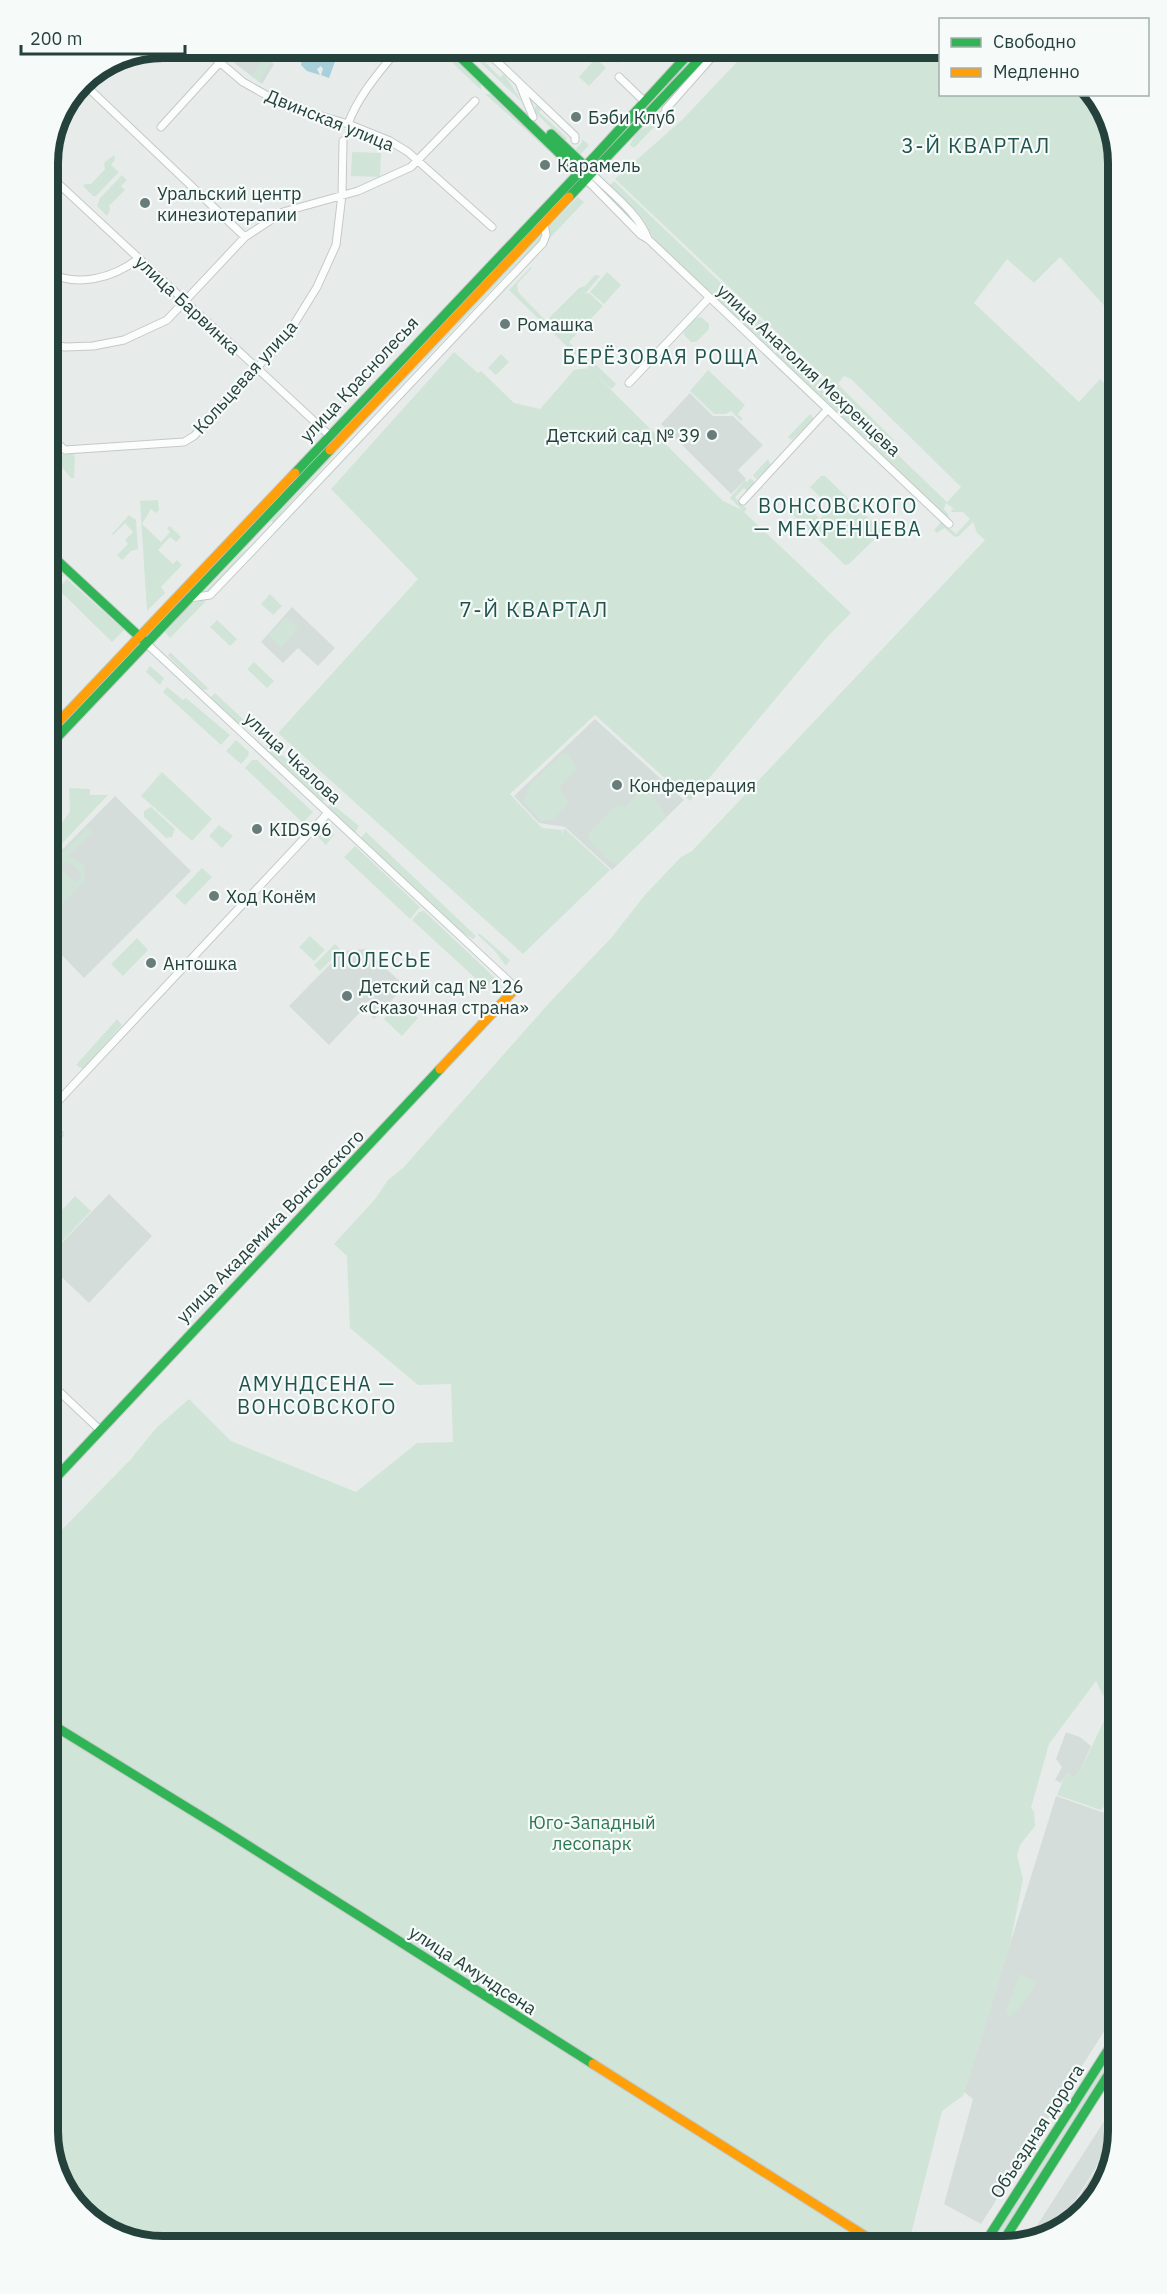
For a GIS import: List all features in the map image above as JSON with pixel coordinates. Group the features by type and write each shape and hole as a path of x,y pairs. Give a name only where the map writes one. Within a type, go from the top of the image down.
{"street":[{"name":"Двинская улица","path":"214,58 243,82 282,104 348,124 390,141 408,152 492,227"},
{"path":"161,127 224,58"},
{"path":"348,124 358,104 390,58"},
{"name":"улица Анатолия Мехренцева","path":"463,58 582,169"},
{"name":"улица Анатолия Мехренцева","path":"471,58 531,114 589,177 633,215 648,239 949,524"},
{"name":"улица Анатолия Мехренцева","path":"494,58 575,136 575,140"},
{"name":"улица Краснолесья","path":"59,722 684,59"},
{"name":"улица Краснолесья","path":"59,736 700,59"},
{"name":"улица Краснолесья","path":"640,122 652,121 665,113 666,109 711,59"},
{"path":"619,77 645,102"},
{"name":"улица Анатолия Мехренцева","path":"519,82 531,114"},
{"path":"90,89 245,237"},
{"path":"59,346 93,346 124,340 167,320 245,237 283,212 382,182 411,167 475,101"},
{"path":"531,114 535,104 540,102"},
{"name":"Кольцевая улица","path":"59,445 65,450 184,442 194,436 288,334 317,287 336,245 342,195 344,141"},
{"name":"улица Барвинка","path":"59,184 329,435"},
{"path":"59,277 65,279 90,280 128,267 138,259"},
{"path":"629,384 709,298"},
{"path":"743,501 826,410"},
{"name":"улица Чкалова","path":"59,562 516,988"},
{"path":"59,1101 328,813"},
{"name":"улица Академика Вонсовского","path":"58,1475 516,988"},
{"path":"58,1391 100,1430"},
{"name":"улица Амундсена","path":"58,1728 222,1829 612,2078 865,2236"},
{"name":"Объездная дорога","path":"989,2236 1108,2050"},
{"name":"Объездная дорога","path":"1007,2236 1108,2075"},
{"path":"1084,2197 1099,2174"}],"shaded area":[{"path":"237,58 267,58 274,64 262,84 233,62"},
{"name":"Детский сад № 39","path":"690,393 713,416 733,416 763,445 738,470 746,479 731,494 661,424"},
{"path":"292,607 335,648 318,666 298,648 283,663 261,642"},
{"path":"595,719 684,800 612,870 565,827 539,823 514,796"},
{"path":"115,796 191,871 84,978 59,952 59,853"},
{"name":"Детский сад № 126 «Сказочная страна»","path":"365,949 405,986 374,1019 364,1008 329,1045 289,1006 343,951"},
{"path":"109,1194 152,1236 89,1303 58,1274 58,1246"},
{"path":"1066,1732 1080,1737 1091,1746 1081,1769 1073,1778 1067,1773 1061,1783 1055,1780 1062,1767 1056,1759"},
{"path":"1056,1796 1108,1814 1108,2025 981,2224 944,2204 973,2099 964,2092"},
{"path":"1108,2115 1107,2151 1067,2214 1044,2228 1034,2231"}],"green space":[{"path":"264,58 271,62 259,82 251,76"},
{"path":"448,58 455,58 481,83 481,90"},
{"path":"476,58 481,58 500,77 504,74 522,102"},
{"path":"596,59 606,68 589,86 579,77"},
{"name":"Юго-Западный лесопарк","path":"740,59 939,59 939,96 1083,96 1101,123 1108,164 1108,310 1060,257 1034,283 1007,259 974,303 1079,402 1100,379 1108,387 1108,1688 1103,1696 1096,1681 1049,1744 1031,1808 1034,1811 1035,1826 1020,1845 1017,1855 1023,1879 1010,1945 963,2096 942,2111 911,2236 157,2235 130,2230 100,2214 80,2194 66,2171 58,2130 58,1533 131,1459 156,1428 189,1399 231,1441 356,1492 417,1443 453,1442 451,1384 418,1385 350,1328 347,1256 334,1244 375,1199 388,1180 403,1168 550,1002 612,937 644,896 681,857 692,851 985,540 977,533 973,522 959,536 955,537 944,528 937,533 934,530 942,521 956,534 970,519 963,512 952,512 951,510 954,509 946,503 944,509 949,515 947,518 774,355 785,343 838,394 836,405 839,407 840,392 615,179 683,119","holes":["844,376 851,379 961,487 947,502 898,455 895,458 885,448 894,440 838,384"]},
{"path":"485,94 491,94 569,165 567,167"},
{"path":"538,105 542,108 539,112 567,138 566,141 575,150 582,139 589,145 579,156 535,112 535,107"},
{"path":"658,123 634,148 630,145 638,131"},
{"path":"352,152 381,153 380,177 351,176"},
{"path":"114,155 115,160 111,165 119,172 96,196 93,196 83,186 91,184 105,169 104,163"},
{"path":"122,175 127,180 121,186 125,190 109,206 107,216 97,206 100,198"},
{"path":"614,181 782,341 771,352 662,249 635,212 609,186"},
{"path":"578,197 584,202 547,241 548,227"},
{"path":"543,233 542,241 526,257 523,257 362,425 281,513 281,518 274,524 271,521"},
{"path":"531,267 517,284 518,292 546,321 579,288 585,286 595,275 600,276 585,294 589,293 603,306 569,342 580,353 583,352 616,384 611,389 509,290"},
{"path":"607,272 621,285 604,304 590,292"},
{"path":"701,317 709,324 709,329 696,342 691,342 684,335 684,331 695,318"},
{"path":"454,352 478,373 481,371 514,403 540,409 574,370 589,368 723,501 742,510 730,498 745,480 747,482 750,478 754,481 747,491 744,488 735,497 747,509 744,512 851,613 828,636 690,801 595,715 510,794 542,828 562,830 562,835 564,828 610,870 523,954 278,733 418,579 331,489"},
{"path":"501,354 509,362 496,375 488,368"},
{"path":"708,370 745,405 738,414 743,419 741,421 731,411 726,414 714,414 690,391"},
{"path":"810,414 814,419 792,440 788,437"},
{"path":"65,453 73,453 75,457 74,478 71,478 59,464 59,458"},
{"path":"768,459 771,465 756,479 753,475"},
{"path":"821,476 825,476 881,530 880,534 849,564 845,565 791,513 791,509 800,500 820,519 830,507 810,487"},
{"path":"158,500 159,510 156,513 151,509 142,524 161,542 170,532 167,528 170,526 181,537 176,542 170,537 158,550 173,564 177,560 182,565 161,587 165,593 147,611 140,501"},
{"path":"129,515 136,520 138,549 131,551 122,560 117,555 128,544 125,540 133,532 125,523 112,534"},
{"path":"253,547 210,593 201,596 241,553"},
{"path":"59,570 64,575 59,580"},
{"path":"67,579 124,630 112,642 59,588"},
{"path":"270,594 282,606 273,615 261,604"},
{"path":"206,601 170,638 165,632 190,604"},
{"path":"287,617 298,628 281,647 269,635"},
{"path":"217,620 237,639 230,646 210,627"},
{"path":"169,653 209,689 203,690 168,656"},
{"path":"254,662 274,681 267,688 247,669"},
{"path":"150,666 164,678 160,685 146,672"},
{"path":"167,687 183,700 186,698 230,735 221,745 163,692"},
{"path":"215,693 244,720 241,727 212,701 211,697"},
{"path":"236,740 249,752 241,764 226,751"},
{"path":"268,742 327,797 322,802 267,752"},
{"path":"561,754 567,754 577,768 559,787 568,803 552,820 541,821 524,802 529,786"},
{"path":"252,760 257,760 313,812 303,823 245,768"},
{"path":"162,772 212,819 192,841 141,796"},
{"path":"69,788 90,789 90,795 108,795 59,847 59,826 70,812"},
{"path":"641,791 656,801 666,818 618,864 609,861 589,839 588,834 618,804 625,807"},
{"path":"331,803 359,826 355,833 327,807"},
{"path":"151,807 175,829 172,837 166,838 144,817 144,811"},
{"path":"219,825 233,836 222,848 209,836"},
{"path":"326,826 333,831 334,835 326,845 315,834"},
{"path":"87,828 92,832 67,857 75,858 83,865 84,882 59,907 59,867 75,883 81,877 75,866 62,862 59,865 59,856"},
{"path":"366,832 476,936 473,939 458,930 361,838"},
{"path":"355,846 420,907 410,919 344,857"},
{"path":"202,868 212,877 185,905 175,896"},
{"path":"424,911 495,978 486,988 412,920 419,912"},
{"path":"479,933 510,960 506,966 494,950 478,935"},
{"path":"310,936 325,950 314,961 299,947"},
{"path":"137,938 148,950 123,976 111,964"},
{"path":"335,944 341,950 320,971 314,965"},
{"path":"400,1001 418,1018 402,1036 384,1019"},
{"path":"117,1019 122,1025 83,1069 76,1065"},
{"path":"75,1196 91,1211 58,1245 58,1214"},
{"path":"1108,1712 1108,1805 1106,1804 1101,1810 1057,1795 1066,1773 1073,1777 1081,1769"},
{"path":"1020,1974 1036,1982 1030,1994 1013,2015 1008,2016 1006,2011"},
{"path":"1108,2057 1108,2066 1000,2236 995,2236"}],"water":[{"path":"302,58 336,58 329,78 321,75 323,69 321,66 317,69 320,75 307,71 301,65"}],"traffic: fast":[{"path":"462,58 583,176"},
{"path":"295,473 684,59"},
{"path":"569,197 700,59"},
{"path":"551,134 589,170"},
{"path":"59,736 330,450"},
{"path":"59,562 143,640"},
{"path":"58,1475 440,1069"},
{"path":"58,1728 593,2064"},
{"path":"989,2236 1108,2050"},
{"path":"1007,2236 1108,2075"}],"traffic: slow":[{"path":"330,450 569,197"},
{"path":"59,722 295,473"},
{"path":"440,1069 516,988"},
{"path":"593,2064 865,2236"}],"place":[{"name":"Бэби Клуб","path":"576,117"},
{"name":"Карамель","path":"545,165"},
{"name":"Уральский центр кинезиотерапии","path":"145,203"},
{"name":"Ромашка","path":"505,324"},
{"name":"Детский сад № 39","path":"712,435"},
{"name":"Конфедерация","path":"617,785"},
{"name":"KIDS96","path":"257,829"},
{"name":"Ход Конём","path":"214,896"},
{"name":"Антошка","path":"151,963"},
{"name":"Детский сад № 126 «Сказочная страна»","path":"347,996"}],"district":[{"name":"3-Й КВАРТАЛ","path":"976,145"},
{"name":"БЕРЁЗОВАЯ РОЩА","path":"661,356"},
{"name":"ВОНСОВСКОГО — МЕХРЕНЦЕВА","path":"838,516"},
{"name":"7-Й КВАРТАЛ","path":"534,609"},
{"name":"ПОЛЕСЬЕ","path":"382,959"},
{"name":"АМУНДСЕНА — ВОНСОВСКОГО","path":"317,1394"}]}
